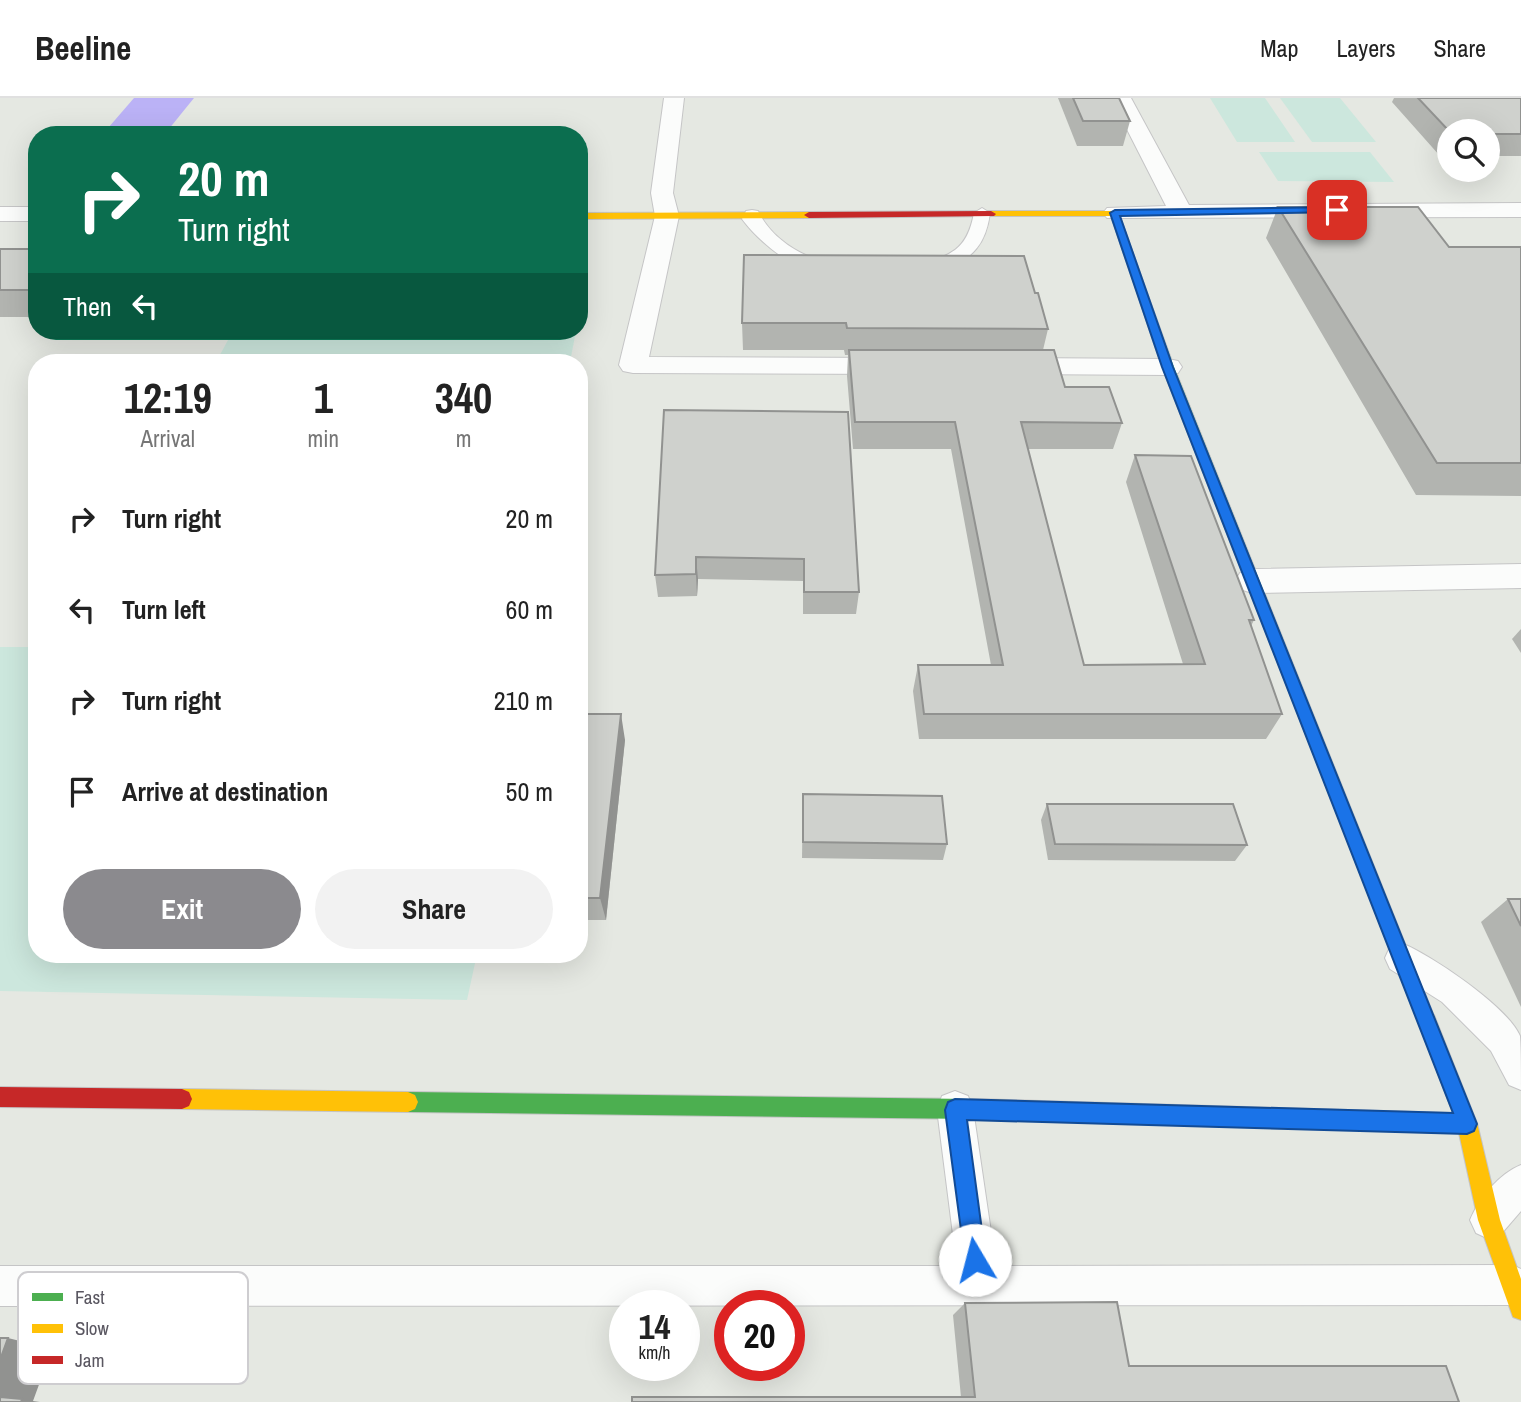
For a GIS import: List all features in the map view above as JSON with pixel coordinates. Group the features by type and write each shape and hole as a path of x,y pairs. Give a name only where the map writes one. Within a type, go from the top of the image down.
{"street":[{"path":"674,98 662,192 667,216 633,365 921,366"},
{"path":"1121,98 1180,211"},
{"path":"588,216 1521,210"},
{"path":"1115,213 1168,367 1467,1124 1489,1220 1517,1297"},
{"path":"1,215 28,214"},
{"path":"976,366 1168,367"},
{"path":"1252,582 1521,576"},
{"path":"0,1097 955,1110 1467,1124"}],"lane":[{"path":"903,272 944,263 973,247 980,229 982,213"},
{"path":"752,215 751,219 764,237 784,251 810,265 846,273"},
{"path":"1401,958 1454,991 1503,1039 1521,1073"},
{"path":"955,1110 979,1286"},
{"path":"1489,1220 1521,1183"},
{"path":"0,1286 18,1286"},
{"path":"248,1286 979,1286 1517,1297"}],"green space":[{"path":"1210,98 1265,98 1295,142 1237,142"},
{"path":"1280,98 1340,98 1376,142 1312,142"},
{"path":"1259,152 1370,152 1394,182 1278,181"},
{"path":"228,340 574,340 572,354 220,354"},
{"path":"0,647 28,647 28,963 475,963 467,1000 0,991"}],"shaded area":[{"path":"134,98 194,98 171,126 110,126"}],"building":[{"path":"1073,98 1119,98 1130,121 1083,121"},
{"path":"1418,98 1521,98 1521,134 1500,134 1500,119 1438,119"},
{"path":"1278,207 1418,207 1449,247 1521,247 1521,463 1437,463"},
{"path":"0,249 28,249 28,290 0,290"},
{"path":"744,255 1024,256 1048,329 847,328 846,323 742,323"},
{"path":"849,350 1054,350 1065,387 1109,387 1122,423 1021,422 1084,665 1205,664 1135,455 1191,456 1254,620 1249,620 1282,714 924,714 918,665 1003,665 955,422 855,422"},
{"path":"664,410 848,412 859,592 804,592 804,559 696,557 696,574 655,575"},
{"path":"588,714 621,714 600,898 588,898"},
{"path":"803,794 942,796 947,844 803,842"},
{"path":"1047,804 1233,804 1247,845 1055,844"},
{"path":"1508,899 1521,899 1521,926"},
{"path":"1117,1302 1129,1366 1446,1366 1459,1402 632,1402 632,1397 975,1397 965,1303"},
{"path":"0,1338 8,1338 0,1360"},
{"path":"0,1397 22,1399 21,1402 0,1402"}],"traffic: fast":[{"path":"1145,301 1168,367 1427,1021"},
{"path":"408,1102 972,1109"}],"traffic: slow":[{"path":"991,214 1115,213 1145,301"},
{"path":"588,216 809,215"},
{"path":"1427,1021 1467,1123 1489,1220 1521,1309"},
{"path":"182,1099 408,1102"},
{"path":"972,1109 1467,1123"}],"traffic: jam":[{"path":"809,215 991,214"},
{"path":"0,1097 182,1099"}],"route":[{"path":"975,1260 955,1110 1467,1124 1168,367 1115,213 1337,210"}]}
